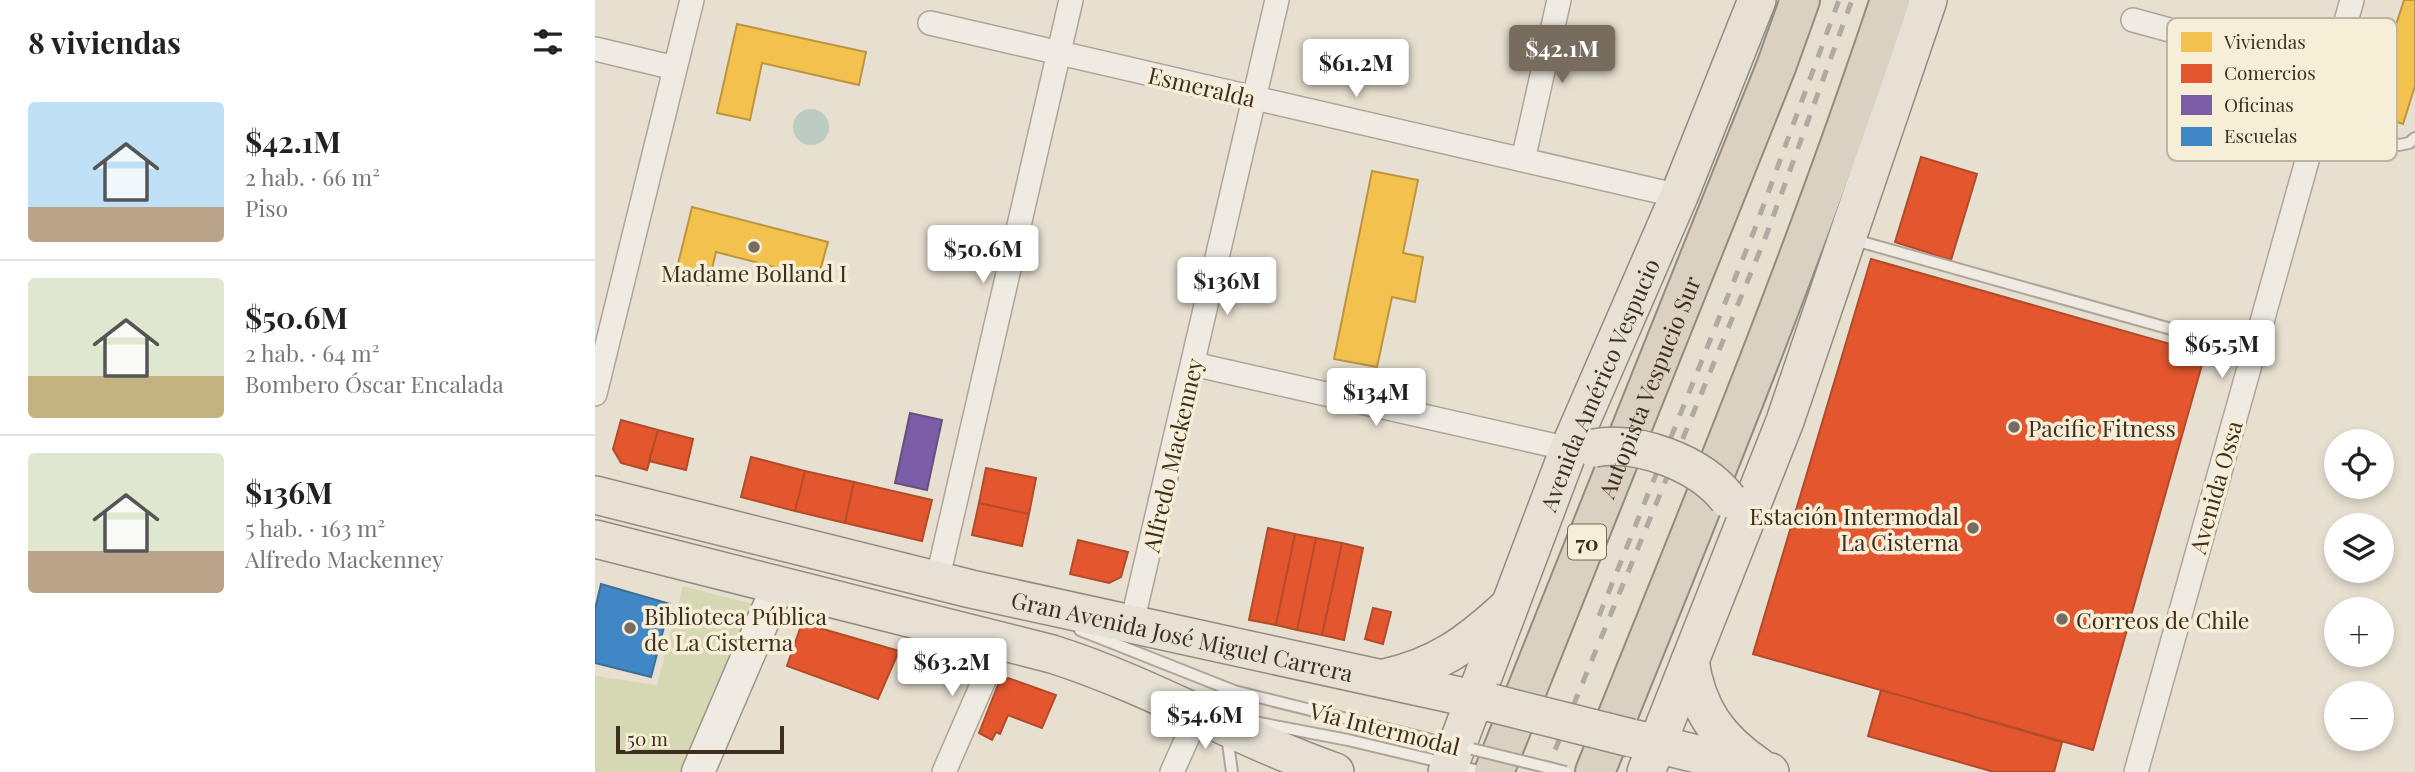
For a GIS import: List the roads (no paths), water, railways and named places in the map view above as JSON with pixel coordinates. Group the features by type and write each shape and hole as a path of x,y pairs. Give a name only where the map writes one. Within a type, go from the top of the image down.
{"highway":[{"name":"Autopista Vespucio Sur","path":"1467,763 1776,67 1800,0"},
{"path":"1595,772 1771,334 1890,0"}],"main road":[{"name":"Avenida Américo Vespucio","path":"1467,763 1511,604 1576,453 1757,0"},
{"path":"1645,751 1690,661 1785,421 1928,0"},
{"path":"1576,453 1627,446 1650,451 1699,473 1720,488 1728,499 1735,515 1740,539"},
{"name":"Gran Avenida José Miguel Carrera","path":"595,495 954,585 1483,701 1645,751 1767,771"},
{"name":"Gran Avenida José Miguel Carrera","path":"595,539 1088,665 1310,766 1335,772"},
{"path":"778,586 799,566 821,557 834,556"},
{"path":"1383,679 1416,670 1449,655 1490,624 1511,604"},
{"path":"1690,661 1696,692 1710,720 1730,743 1767,771"}],"street":[{"path":"595,394 692,0"},
{"path":"954,585 1058,53 1071,0"},
{"name":"Alfredo Mackenney","path":"1132,623 1277,0"},
{"path":"1523,160 1559,0"},
{"name":"Avenida Ossa","path":"2346,18 2351,0"},
{"path":"2133,20 2167,29"},
{"name":"Esmeralda","path":"930,23 1679,196"},
{"path":"595,49 675,68"},
{"name":"Avenida Ossa","path":"2136,772 2306,161"},
{"path":"1193,364 1576,453"},
{"path":"698,772 778,586"},
{"path":"944,772 1001,641"},
{"path":"1172,772 1211,720"}],"lane":[{"path":"2397,144 2409,143 2415,138"},
{"path":"1847,237 2253,352"},
{"name":"Vía Intermodal","path":"954,585 1059,621 1234,691 1467,763"},
{"name":"Vía Intermodal","path":"1211,720 1311,732 1467,763 1566,772"},
{"path":"1211,720 1232,772"}],"railway":[{"path":"1599,616 1754,231 1839,0"},
{"path":"1546,772 1766,236 1852,0"}],"place":[{"name":"Madame Bolland I","path":"754,247"},
{"name":"Pacific Fitness","path":"2014,427"},
{"name":"Estación Intermodal La Cisterna","path":"1973,528"},
{"name":"Correos de Chile","path":"2062,619"},
{"name":"Biblioteca Pública de La Cisterna","path":"630,628"}]}
